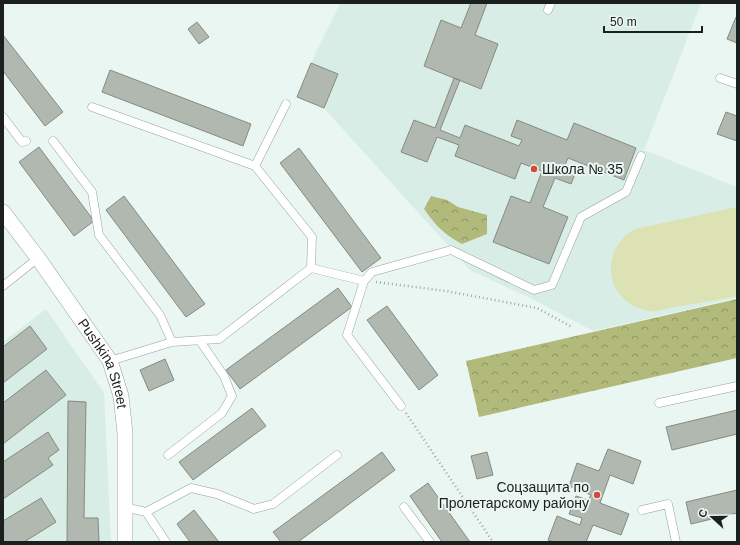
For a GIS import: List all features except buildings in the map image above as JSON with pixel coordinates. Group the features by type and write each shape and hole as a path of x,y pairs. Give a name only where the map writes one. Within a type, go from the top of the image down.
{"street":[{"name":"Pushkina Street","path":"3,212 38,258 110,361 121,396 125,433 125,542"}],"lane":[{"path":"720,78 737,84"},
{"path":"255,166 286,104"},
{"path":"92,107 255,166 312,238 311,268"},
{"path":"3,117 22,142 26,140"},
{"path":"53,141 92,192 100,235 160,315 172,342"},
{"path":"401,406 347,335 364,281 372,272 451,250 534,290 552,286 581,217 626,192 641,156"},
{"path":"3,286 38,258"},
{"path":"311,268 364,281"},
{"path":"110,361 172,342 219,340 311,268"},
{"path":"168,455 222,413 232,396 224,376 200,341"},
{"path":"659,403 737,386"},
{"path":"124,507 146,512 191,488 216,494 254,509 273,504 337,455"},
{"path":"642,510 668,504 676,542"},
{"path":"404,507 430,542"},
{"path":"146,512 166,542"}],"path":[{"path":"364,281 446,291 537,308 572,327"},
{"path":"401,406 493,542"}],"shaded area":[{"name":"Школа № 35","path":"340,3 701,3 644,150 737,187 737,298 593,331 532,299 470,270 324,108 297,97 311,63"},
{"path":"46,309 104,393 111,542 3,542 3,342"}],"green space":[{"path":"431,196 447,200 458,207 487,215 487,234 462,244 450,237 432,220 424,209"},
{"path":"737,207 737,296 659,311 650,311 628,302 617,291 611,268 613,256 618,245 625,236 635,229"},
{"path":"737,299 737,358 479,417 466,361"}],"place":[{"name":"Школа № 35","path":"534,169"},
{"name":"Соцзащита по Пролетарскому району","path":"597,495"}]}
